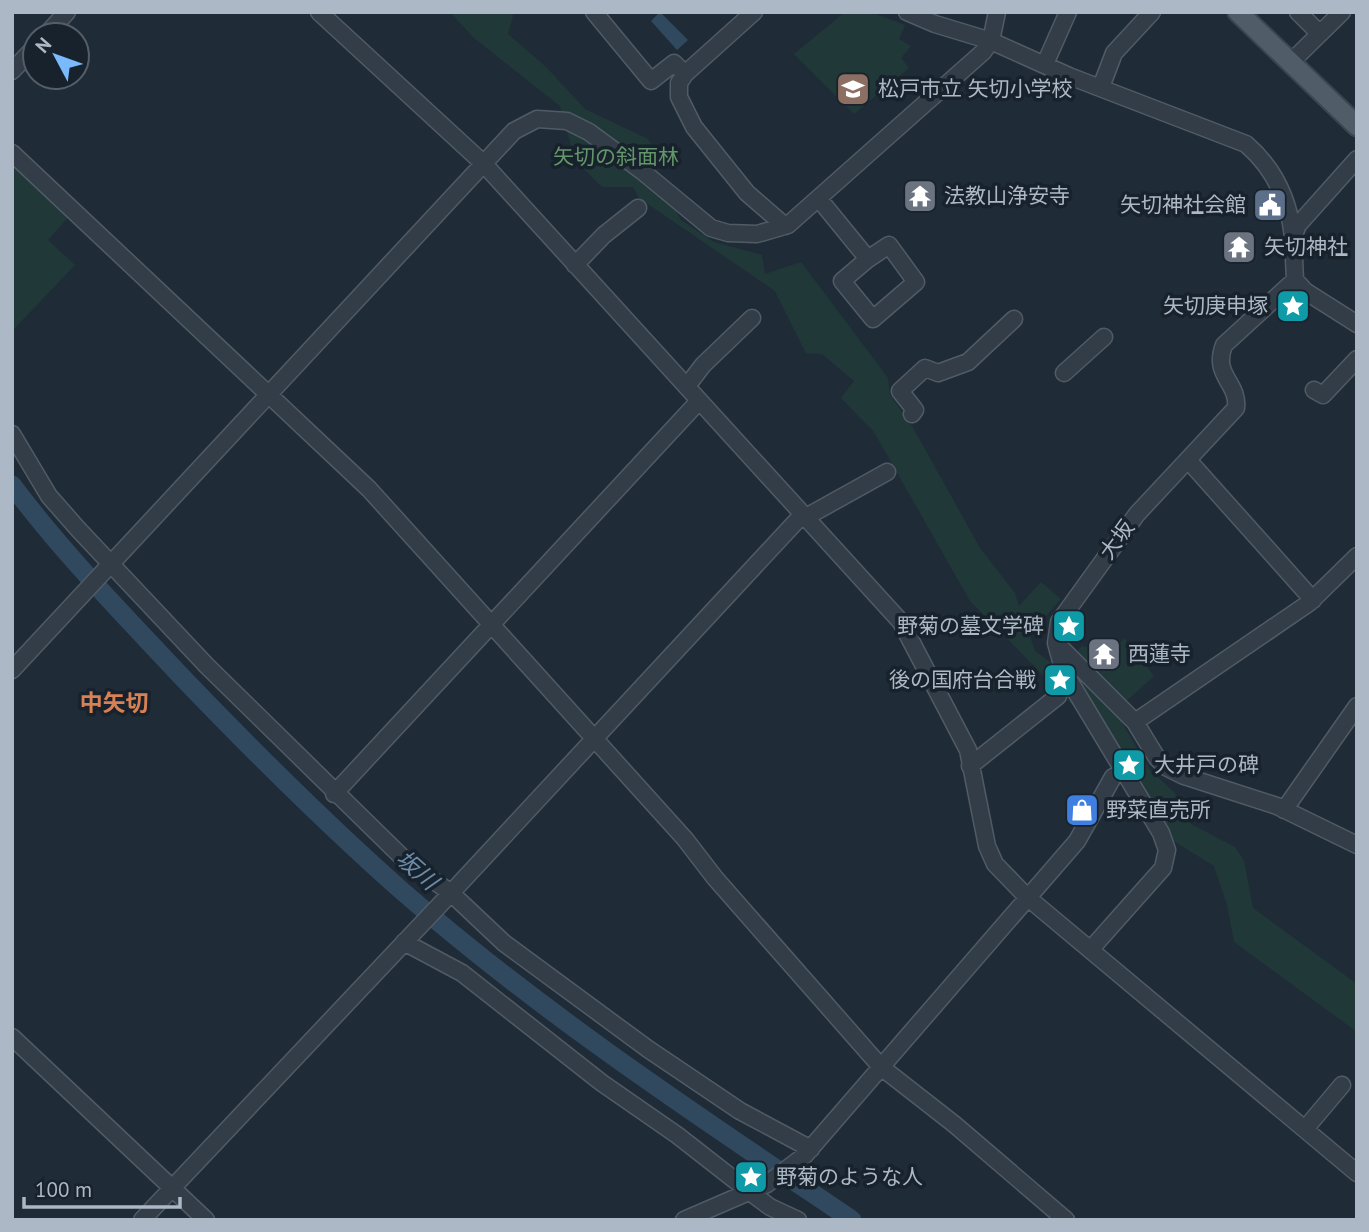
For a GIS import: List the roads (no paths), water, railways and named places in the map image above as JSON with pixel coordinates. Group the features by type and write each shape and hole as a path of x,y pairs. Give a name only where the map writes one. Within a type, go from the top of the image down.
{"main road":[{"path":"1238,12 1357,126"}],"street":[{"path":"318,12 484,164 901,622 962,735 989,851 995,864 1027,897 1357,1173"},
{"path":"594,12 651,80 674,63 685,74"},
{"path":"754,12 685,74 679,83 679,97 694,127 747,193 785,226"},
{"path":"907,12 935,24 991,41 1247,144 1278,182 1290,210 1295,280 1305,291 1357,324"},
{"path":"12,670 271,396 514,131 531,121 548,118 567,121 589,132 642,171 711,228 743,235 785,226 951,83 991,41 997,12"},
{"path":"1045,64 1068,12"},
{"path":"1101,87 1114,53 1152,12"},
{"path":"1298,12 1319,33"},
{"path":"1290,63 1342,12"},
{"path":"12,153 369,489 685,839 715,878 881,1068 954,1124 1066,1220"},
{"path":"1293,237 1298,225 1357,159"},
{"path":"819,199 868,259"},
{"path":"575,265 604,234 638,208"},
{"path":"889,245 916,282 873,319 842,281 868,259 889,245"},
{"name":"大坂","path":"1056,643 1059,622 1137,514 1237,408 1235,394 1220,370 1220,355 1224,345 1295,280"},
{"path":"687,386 752,318"},
{"path":"912,414 915,410 900,391 905,385 925,368 938,373 968,362 1014,319"},
{"path":"1064,373 1104,337"},
{"path":"1314,390 1323,395 1357,359"},
{"path":"334,793 699,401"},
{"path":"12,434 48,496 111,566 207,666 405,860 504,943 648,1049 740,1111 808,1152"},
{"path":"1188,460 1313,600"},
{"path":"142,1220 804,515 887,472"},
{"path":"1135,722 1313,600 1357,556"},
{"path":"1056,643 1135,722 1157,758 1166,766 1184,776 1284,810 1357,845"},
{"path":"1056,643 1064,672 1148,808 1167,850 1163,868 1090,950"},
{"path":"970,766 1058,696"},
{"path":"1284,810 1357,706"},
{"path":"684,1220 767,1184 808,1152 1077,841 1113,777"},
{"path":"408,938 462,973 602,1083 677,1135 770,1207 798,1220"},
{"path":"12,1037 206,1220"},
{"path":"1304,1129 1342,1085"}],"water":[{"path":"660,12 688,40 677,50 651,21"}],"waterway":[{"name":"坂川","path":"12,485 72,559 180,675 289,785 402,891 455,936 565,1021 852,1220"}],"place":[{"name":"松戸市立 矢切小学校","path":"853,89"},
{"name":"法教山浄安寺","path":"920,196"},
{"name":"矢切神社会館","path":"1270,205"},
{"name":"矢切神社","path":"1239,247"},
{"name":"矢切庚申塚","path":"1293,306"},
{"name":"野菊の墓文学碑","path":"1069,626"},
{"name":"西蓮寺","path":"1104,654"},
{"name":"後の国府台合戦","path":"1060,680"},
{"name":"大井戸の碑","path":"1129,765"},
{"name":"野菜直売所","path":"1082,810"},
{"name":"野菊のような人","path":"751,1177"}],"district":[{"name":"中矢切","path":"114,703"}],"park label":[{"name":"矢切の斜面林","path":"616,157"}]}
